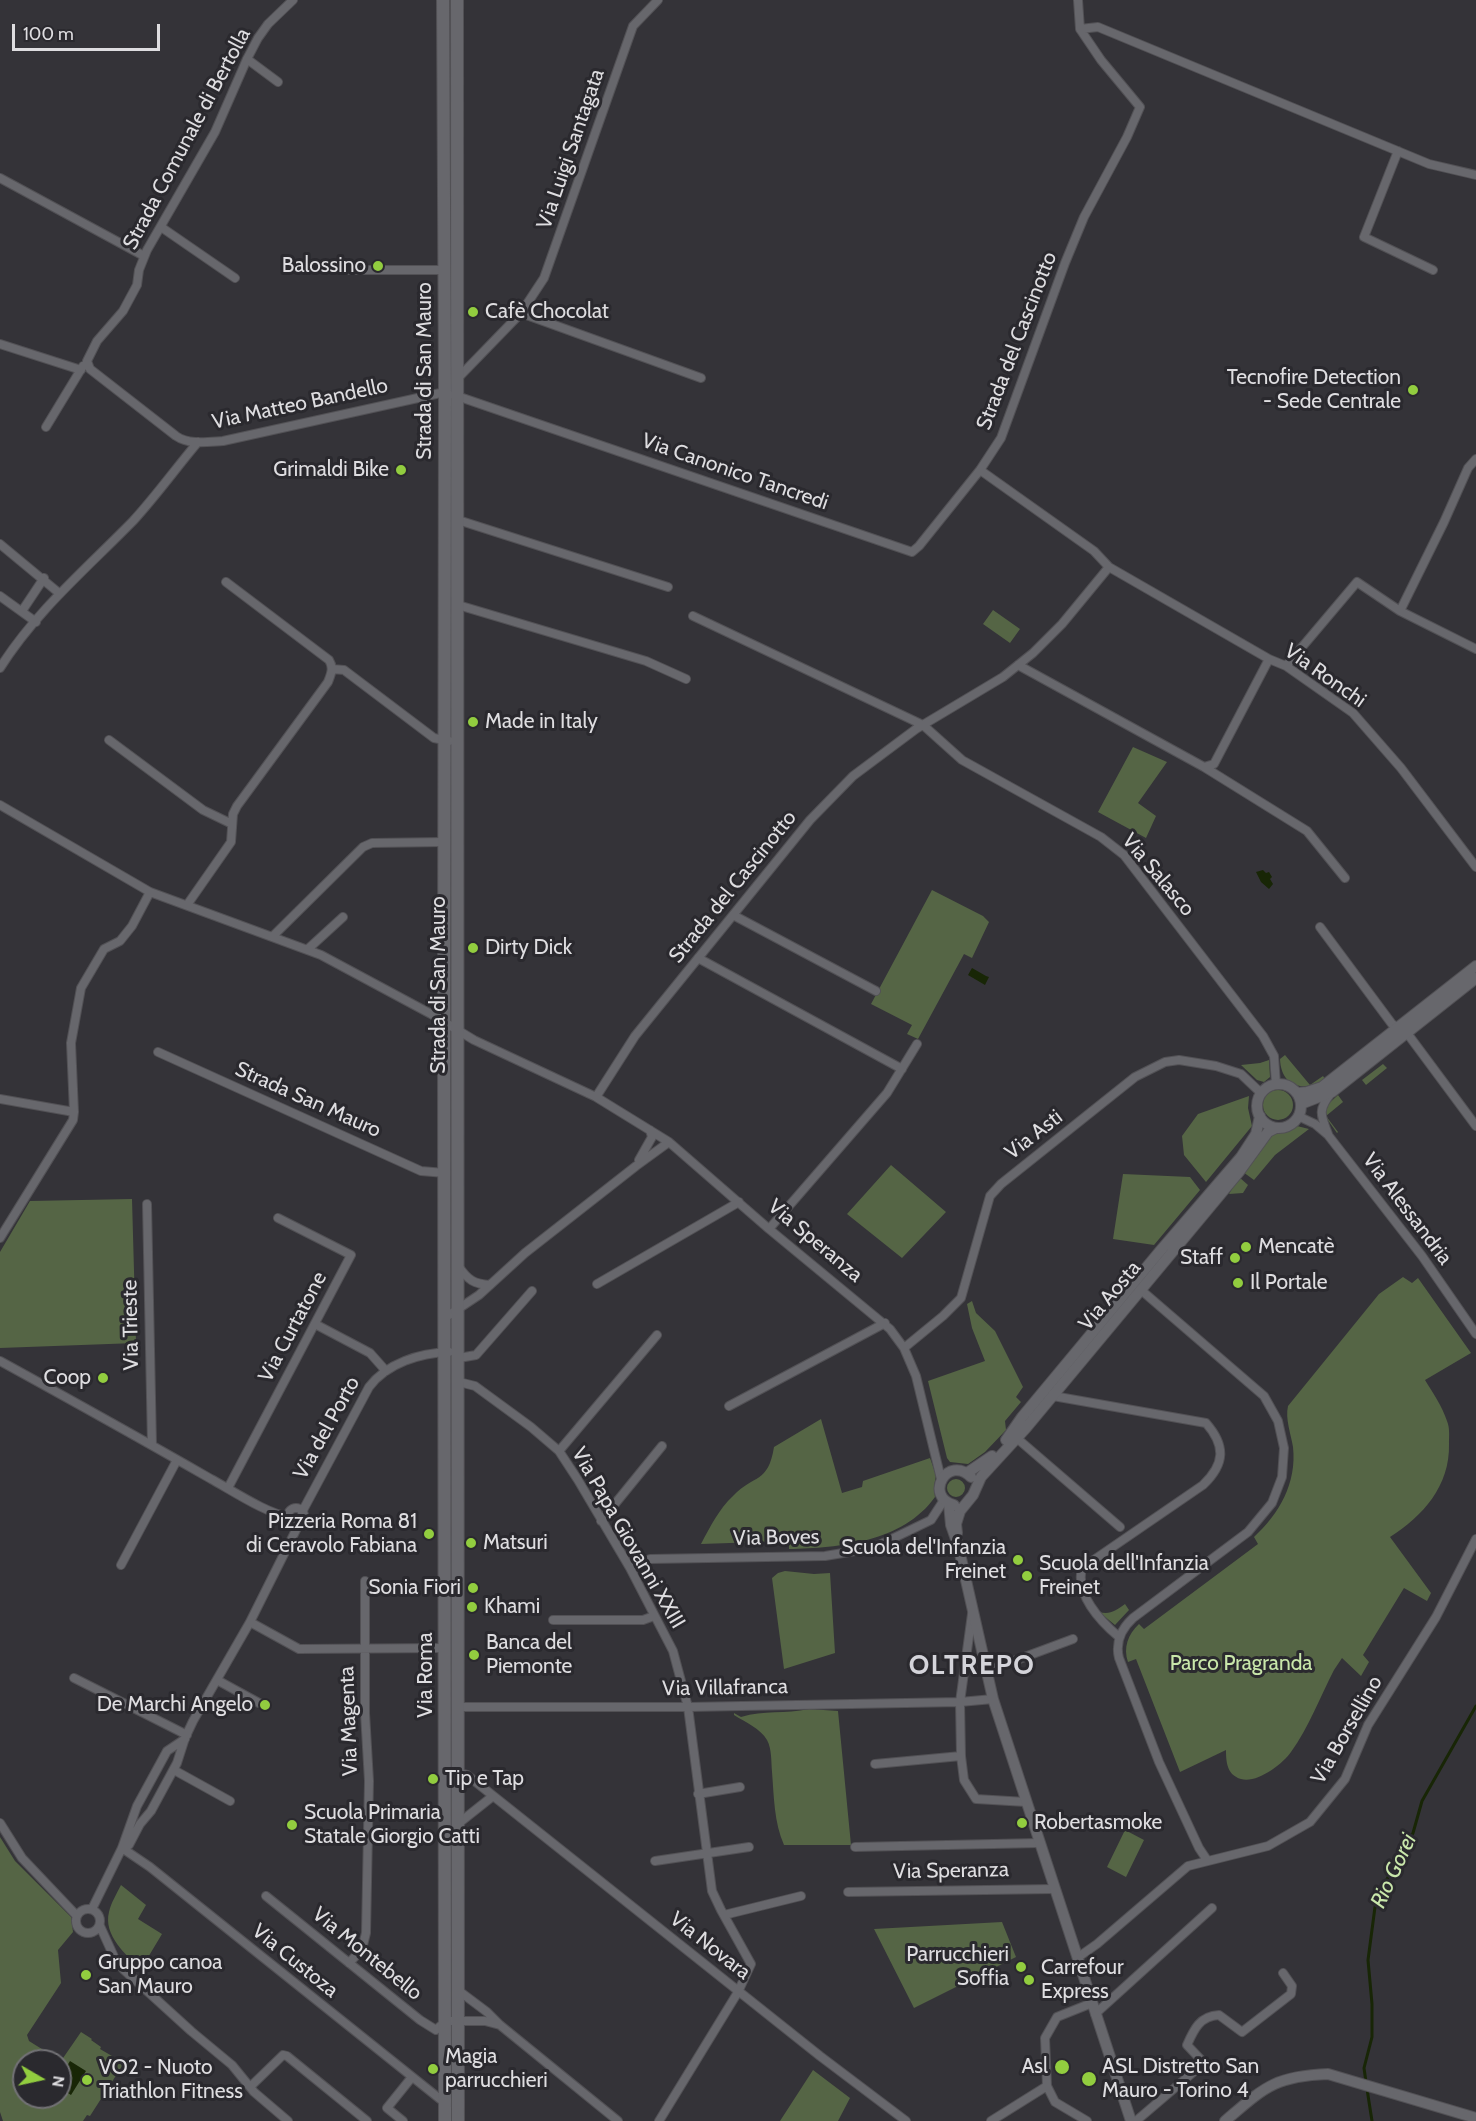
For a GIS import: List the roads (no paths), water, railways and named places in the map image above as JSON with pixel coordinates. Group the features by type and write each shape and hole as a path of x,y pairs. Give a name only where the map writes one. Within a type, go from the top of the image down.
{"main road":[{"name":"Strada di San Mauro","path":"443,0 445,270 458,520 459,1230"},
{"name":"Strada di San Mauro","path":"445,1230 444,741 451,394 456,379 457,0"},
{"name":"Via Roma","path":"445,1230 445,2121"},
{"name":"Via Roma","path":"458,2121 464,2020 459,1991 459,1230"}],"street":[{"name":"Strada Comunale di Bertolla","path":"46,427 97,341 123,311 137,285 144,256 215,132 247,59 268,24 293,0"},
{"name":"Via Luigi Santagata","path":"456,379 521,313 544,278 551,264 633,26 658,0"},
{"path":"1078,0 1080,29 1098,27 1429,164 1476,175"},
{"name":"Strada del Cascinotto","path":"980,470 1001,438 1065,262 1084,217 1127,137 1140,107 1101,60 1080,29"},
{"name":"Strada Comunale di Bertolla","path":"247,59 278,82"},
{"path":"1398,151 1364,237 1433,270"},
{"path":"0,178 144,256"},
{"name":"Strada Comunale di Bertolla","path":"161,227 235,278"},
{"path":"348,270 445,270"},
{"path":"521,313 701,378"},
{"path":"0,344 81,370"},
{"path":"87,361 90,369 182,441 198,442"},
{"name":"Via Canonico Tancredi","path":"451,394 912,552 980,470"},
{"name":"Via Matteo Bandello","path":"198,442 223,441 451,394"},
{"path":"0,668 59,593 136,518 198,442"},
{"path":"1400,611 1468,468 1476,459"},
{"path":"980,470 1094,551 1109,567"},
{"path":"458,520 668,587"},
{"path":"0,544 44,578 59,593"},
{"name":"Strada del Cascinotto","path":"596,1096 636,1036 799,832 854,776 923,725 1003,677 1033,653 1062,624 1109,567"},
{"name":"Via Ronchi","path":"1109,567 1269,659 1286,666 1353,713 1401,768 1476,867"},
{"path":"22,611 44,578"},
{"path":"187,905 231,842 233,814 237,806 328,682 332,669 329,660 315,648 226,582"},
{"path":"1286,666 1357,582 1400,611 1476,649"},
{"path":"0,596 36,622"},
{"path":"458,604 646,661 686,679"},
{"path":"693,616 923,725"},
{"path":"1204,767 1214,764 1269,659"},
{"path":"1018,664 1204,767 1307,831 1345,878"},
{"path":"332,669 344,670 434,738 458,741"},
{"name":"Via Salasco","path":"923,725 962,760 1101,837 1124,855 1263,1036 1274,1056 1276,1084"},
{"path":"109,740 203,810 232,824"},
{"path":"0,805 150,892 308,950 474,1040 596,1096"},
{"path":"273,936 363,847 372,843 444,842"},
{"path":"0,1238 73,1120 72,1043 81,988 105,950 120,941 132,926 150,892"},
{"path":"732,915 876,991"},
{"path":"308,950 343,917"},
{"path":"1320,927 1392,1024 1403,1030 1476,1126"},
{"path":"698,958 902,1069"},
{"path":"1328,1135 1321,1109 1332,1092 1476,966"},
{"path":"1297,1093 1322,1087 1476,978"},
{"path":"769,1229 886,1093 917,1044"},
{"name":"Strada San Mauro","path":"158,1052 421,1171 445,1173"},
{"name":"Via Asti","path":"904,1348 961,1298 990,1196 1001,1184 1135,1077 1165,1062 1179,1060 1215,1066 1241,1074 1261,1093"},
{"path":"1286,1084 1297,1093 1301,1104 1298,1116 1289,1126 1276,1128 1260,1116 1257,1104 1266,1087 1286,1084"},
{"path":"1301,1104 1332,1092"},
{"name":"Via Speranza","path":"596,1096 669,1142 769,1229 885,1323 904,1348 916,1376 942,1473"},
{"path":"0,1099 74,1112"},
{"name":"Via Aosta","path":"974,1490 981,1477 1015,1436 1053,1396 1141,1290 1241,1157 1256,1134 1260,1116"},
{"name":"Via Alessandria","path":"1298,1116 1315,1124 1328,1135 1422,1256 1476,1334"},
{"name":"Via Aosta","path":"967,1473 992,1457 1015,1436 1022,1417 1185,1229 1246,1163 1268,1132 1276,1128"},
{"path":"636,1166 652,1137 651,1130"},
{"path":"446,1317 490,1285 525,1253 669,1142"},
{"path":"597,1284 739,1202"},
{"name":"Via Trieste","path":"147,1204 152,1445"},
{"name":"Via Curtatone","path":"228,1488 351,1256 278,1218"},
{"path":"459,1267 476,1285 490,1285"},
{"path":"1141,1290 1264,1396 1278,1421 1284,1448 1282,1477 1272,1503 1248,1532 1133,1617 1119,1636 1119,1658 1159,1762 1199,1848 1207,1860"},
{"path":"459,1355 476,1355 532,1291"},
{"path":"729,1406 885,1323"},
{"path":"315,1324 370,1353 386,1371"},
{"path":"559,1451 657,1335"},
{"name":"Via del Porto","path":"302,1512 377,1376 412,1359 445,1352 459,1355"},
{"path":"0,1361 228,1488 273,1512 289,1516"},
{"name":"Via Papa Giovanni XXIII","path":"459,1382 475,1386 531,1427 559,1451 630,1568 673,1651 688,1707 712,1891 751,1964 738,1992 659,2121"},
{"path":"1053,1396 1206,1423 1219,1441 1220,1458 1214,1475 1203,1485 1082,1568 1079,1578 1092,1607 1097,1616 1119,1636"},
{"path":"1015,1436 1120,1527"},
{"path":"602,1521 662,1446"},
{"path":"122,1565 177,1460"},
{"path":"946,1502 954,1505 970,1500 974,1490 973,1480 967,1473 956,1470 942,1473 939,1490 946,1502 957,1542 993,1699 1131,2121"},
{"name":"Via Boves","path":"630,1568 650,1559 825,1556 873,1548 931,1520 946,1502"},
{"path":"957,1542 958,1518 965,1503"},
{"path":"289,1516 294,1509 302,1512 303,1520 296,1524"},
{"path":"289,1516 291,1522 296,1524"},
{"path":"122,1848 129,1845 176,1767 186,1737 250,1622 297,1528 296,1524"},
{"name":"Via Borsellino","path":"1077,1958 1097,1944 1188,1866 1268,1846 1310,1822 1345,1779 1368,1725 1436,1617 1476,1539"},
{"name":"Via Magenta","path":"349,1963 362,1949 366,1933 369,1781 365,1713 365,1581"},
{"path":"972,1610 960,1702 964,1780 976,1799 1026,1802"},
{"path":"553,1620 643,1620 654,1616"},
{"path":"250,1622 299,1649 445,1648"},
{"path":"987,1671 1073,1639"},
{"path":"74,1678 186,1737"},
{"path":"217,1680 259,1703"},
{"name":"Via Villafranca","path":"458,1707 688,1707 960,1702 993,1699"},
{"path":"92,1909 122,1848 137,1806 165,1755 186,1737"},
{"path":"165,1755 177,1756 176,1767"},
{"path":"875,1764 961,1756"},
{"path":"176,1767 230,1801"},
{"name":"Via Novara","path":"458,1773 467,1775 738,1992 906,2121"},
{"path":"698,1794 740,1787"},
{"path":"459,1823 493,1796"},
{"path":"137,1806 138,1815 142,1817 148,1814"},
{"path":"0,1823 22,1858 77,1916 78,1927 84,1932 91,1933 100,1926"},
{"name":"Via Speranza","path":"855,1847 1039,1843"},
{"path":"655,1861 749,1847"},
{"name":"Via Custoza","path":"122,1848 150,1867 445,2103"},
{"name":"Via Speranza","path":"848,1892 1054,1888"},
{"name":"Via Montebello","path":"266,1896 420,2020 436,2030 446,2021"},
{"path":"724,1915 801,1896"},
{"path":"1087,2121 1055,2102 1047,2086 1045,2038 1057,2017 1094,2009 1212,1908"},
{"path":"77,1916 85,1909 92,1909 99,1914 100,1926 115,1959 124,1970 190,2031 232,2065 250,2087 288,2121"},
{"path":"1136,2121 1204,2063 1186,2045 1196,2025 1209,2015 1220,2015 1242,2032 1291,1994 1292,1986 1283,1973"},
{"path":"459,1991 618,2121"},
{"path":"446,2021 485,2021 500,2025"},
{"path":"250,2087 283,2055 287,2056 367,2121"},
{"path":"1225,2121 1262,2090 1282,2079 1328,2074 1476,2118"},
{"path":"403,2121 387,2108 412,2077"},
{"path":"991,2121 1047,2086"},
{"path":"1455,2111 1465,2121"}],"waterway":[{"name":"Rio Gorei","path":"1366,2082 1364,2068 1372,2037 1368,1960 1375,1907 1386,1881 1413,1833 1422,1801 1476,1706"},
{"name":"Rio Gorei","path":"1367,2089 1372,2121"}],"place":[{"name":"Balossino","path":"378,266"},
{"name":"Cafè Chocolat","path":"473,312"},
{"name":"Tecnofire Detection - Sede Centrale","path":"1413,390"},
{"name":"Grimaldi Bike","path":"401,470"},
{"name":"Made in Italy","path":"473,722"},
{"name":"Dirty Dick","path":"473,948"},
{"name":"Mencatè","path":"1246,1247"},
{"name":"Staff","path":"1235,1258"},
{"name":"Il Portale","path":"1238,1283"},
{"name":"Coop","path":"103,1378"},
{"name":"Pizzeria Roma 81 di Ceravolo Fabiana","path":"429,1534"},
{"name":"Matsuri","path":"471,1543"},
{"name":"Scuola del'Infanzia Freinet","path":"1018,1560"},
{"name":"Scuola dell'Infanzia Freinet","path":"1027,1576"},
{"name":"Sonia Fiori","path":"473,1588"},
{"name":"Khami","path":"472,1607"},
{"name":"Banca del Piemonte","path":"474,1655"},
{"name":"De Marchi Angelo","path":"265,1705"},
{"name":"Tip e Tap","path":"433,1779"},
{"name":"Robertasmoke","path":"1022,1823"},
{"name":"Scuola Primaria Statale Giorgio Catti","path":"292,1825"},
{"name":"Parrucchieri Soffia","path":"1021,1967"},
{"name":"Gruppo canoa San Mauro","path":"86,1975"},
{"name":"Carrefour Express","path":"1029,1980"},
{"name":"Asl","path":"1062,2067"},
{"name":"Magia parrucchieri","path":"433,2069"},
{"name":"ASL Distretto San Mauro - Torino 4","path":"1089,2079"},
{"name":"VO2 - Nuoto Triathlon Fitness","path":"87,2080"}],"district":[{"name":"OLTREPO","path":"972,1666"}],"park label":[{"name":"Parco Pragranda","path":"1241,1664"}]}
